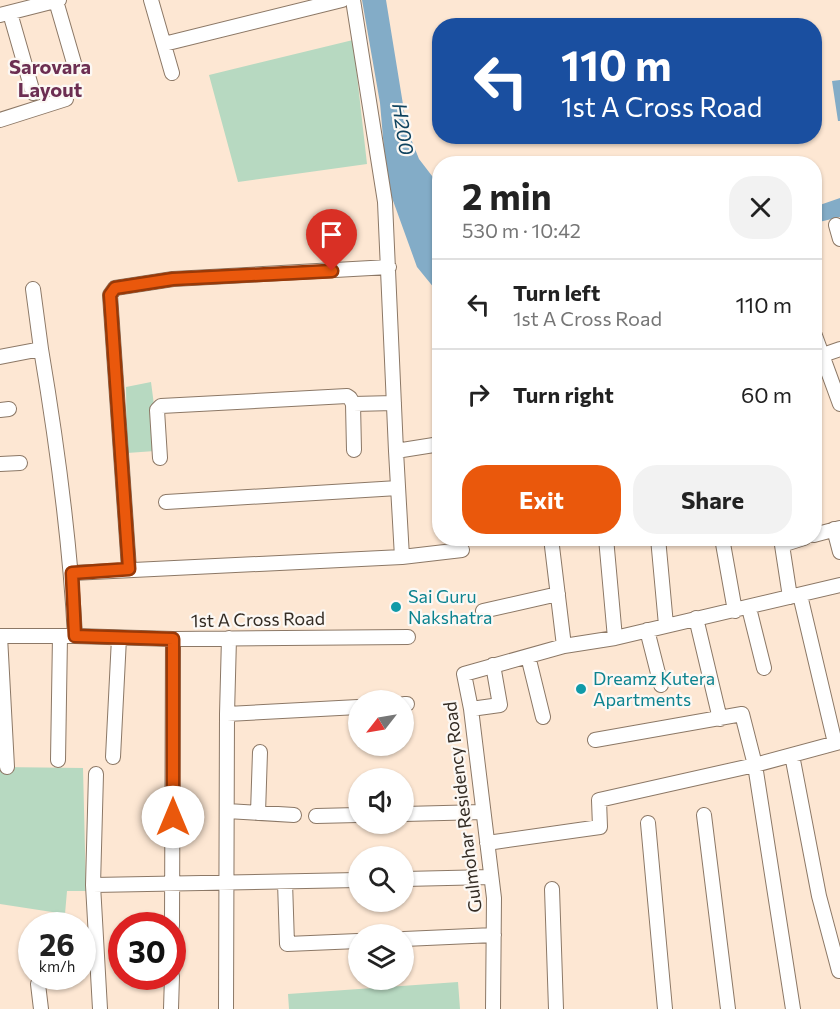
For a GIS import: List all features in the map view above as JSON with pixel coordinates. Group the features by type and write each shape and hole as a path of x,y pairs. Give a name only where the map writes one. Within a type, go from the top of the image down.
{"street":[{"path":"33,93 5,14 57,0 74,63"},
{"path":"151,0 172,73"},
{"path":"164,44 342,0"},
{"path":"353,0 386,202 402,557"},
{"path":"0,120 66,99"},
{"path":"836,225 840,239"},
{"path":"129,569 110,295 115,288 173,279 388,267"},
{"path":"33,289 52,411 72,573 75,636"},
{"path":"0,357 41,349"},
{"path":"822,355 840,349"},
{"path":"822,365 840,404"},
{"path":"160,458 157,410 161,406 347,396 353,405 354,450"},
{"path":"353,405 394,403"},
{"path":"396,451 432,445"},
{"path":"0,464 20,463"},
{"path":"166,502 398,488"},
{"path":"822,533 837,529 840,552"},
{"path":"552,546 564,646"},
{"path":"607,546 615,638"},
{"path":"659,546 666,625"},
{"path":"723,546 735,611"},
{"path":"487,843 600,827 599,800 755,765 837,743 782,546"},
{"path":"72,573 402,557 462,550"},
{"path":"471,709 500,705 493,665 564,646 615,638 840,585"},
{"path":"483,611 558,594"},
{"path":"749,608 764,668"},
{"path":"696,618 720,719"},
{"path":"647,630 660,685"},
{"path":"0,636 7,767"},
{"name":"1st A Cross Road","path":"0,636 173,639 408,637"},
{"path":"58,760 60,636"},
{"path":"113,758 119,638"},
{"path":"226,1009 229,638"},
{"path":"172,912 173,639"},
{"path":"528,656 543,717"},
{"name":"Gulmohar Residency Road","path":"493,665 464,674 471,709 494,898 493,1009"},
{"path":"227,714 348,708"},
{"path":"595,740 742,714 755,765 793,1009"},
{"path":"258,813 260,752"},
{"path":"792,755 819,896 839,971"},
{"path":"96,774 93,885 100,1009"},
{"path":"227,812 294,815"},
{"path":"414,814 483,812"},
{"path":"704,814 728,1009"},
{"path":"316,816 348,815"},
{"path":"648,823 665,1009"},
{"path":"414,879 491,877"},
{"path":"93,885 348,880"},
{"path":"285,882 287,944 348,941"},
{"path":"552,889 556,1009"},
{"path":"414,939 494,935"},
{"path":"38,990 40,1009"},
{"path":"171,1009 172,990"}],"green space":[{"path":"353,40 367,164 238,182 209,75"},
{"path":"151,382 155,451 127,453 126,387"},
{"path":"0,767 83,768 86,891 67,891 65,912 0,904"},
{"path":"458,982 460,1009 289,1009 288,994 348,990 414,990 414,985"}],"water":[{"name":"H200","path":"362,0 386,0 407,129 419,159 432,176 432,285 417,267 387,184 380,103"},
{"path":"840,80 840,121 838,121 832,81"},
{"path":"840,198 840,217 822,221 822,204"}],"place":[{"name":"Sai Guru Nakshatra","path":"396,607"},
{"name":"Dreamz Kutera Apartments","path":"581,689"}],"district":[{"name":"Sarovara Layout","path":"50,78"}],"route":[{"path":"173,817 173,639 75,636 72,573 129,569 110,295 115,288 173,279 332,271"}]}
